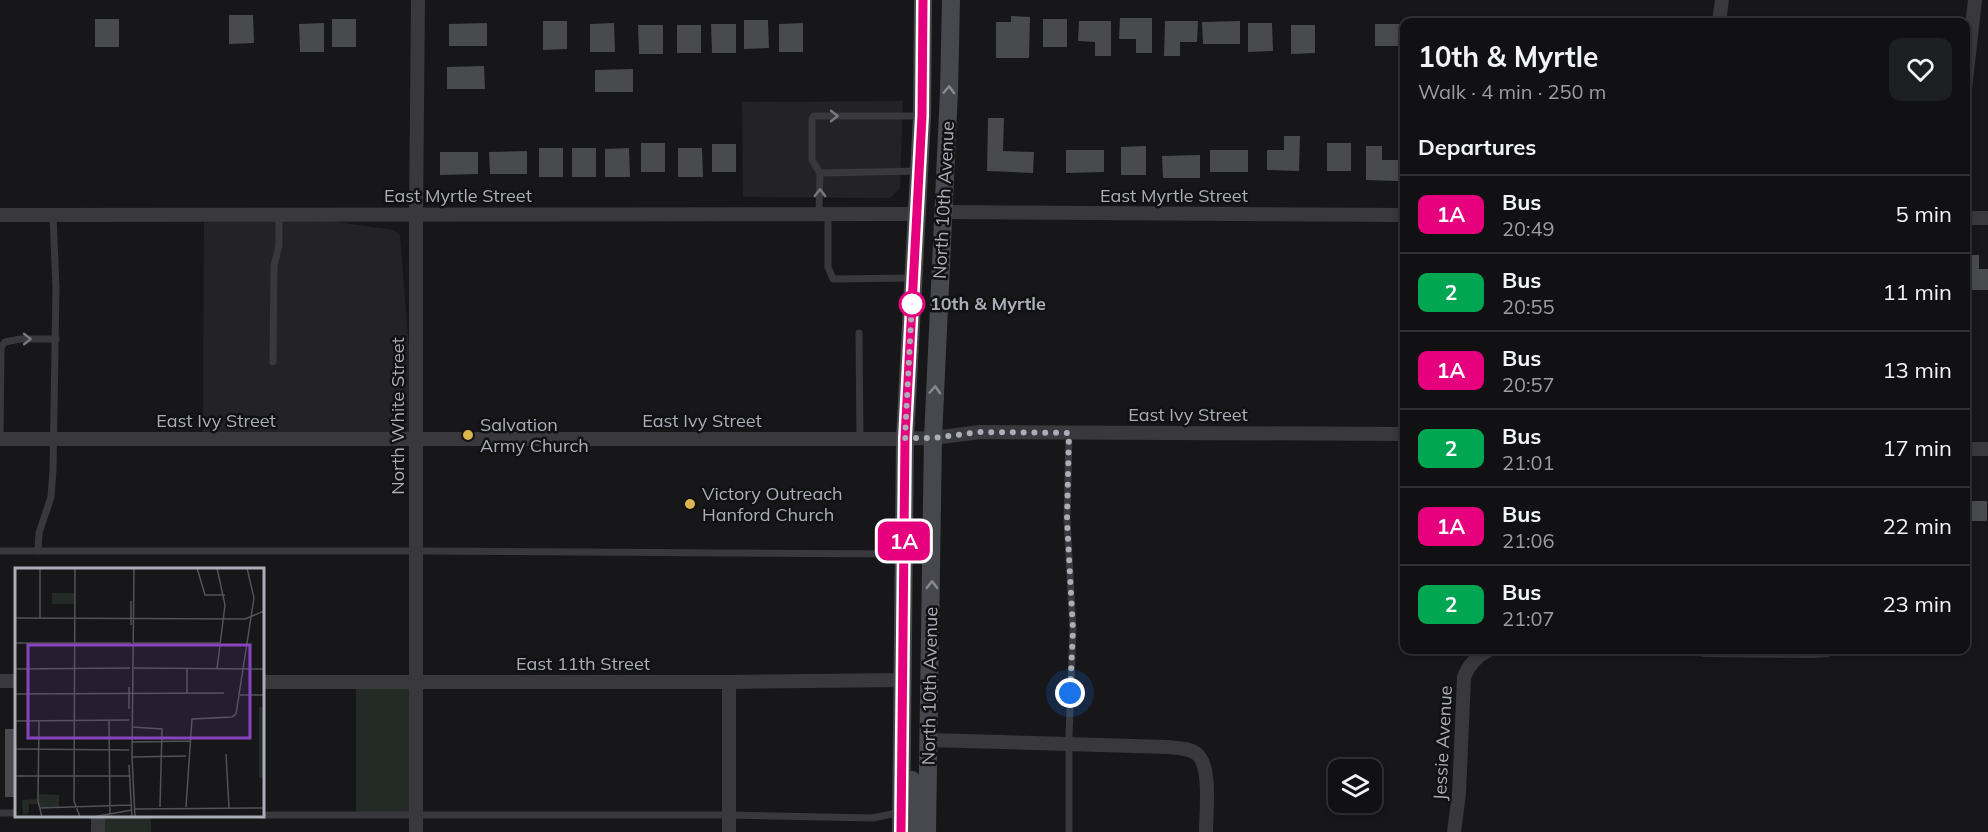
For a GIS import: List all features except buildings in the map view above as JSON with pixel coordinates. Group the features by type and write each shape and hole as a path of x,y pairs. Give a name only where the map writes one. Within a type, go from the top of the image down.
{"main road":[{"name":"North 10th Avenue","path":"901,832 905,438 922,116 923,0"},
{"name":"North 10th Avenue","path":"927,832 933,438 951,0"},
{"path":"924,55 936,115 933,198 936,206 944,212"},
{"path":"917,214 928,224 931,232 929,291 938,330"},
{"path":"902,756 912,782 914,832"}],"street":[{"name":"North White Street","path":"416,832 418,0"},
{"path":"1720,18 1722,0"},
{"path":"1970,44 1975,0"},
{"name":"East Myrtle Street","path":"944,212 1400,215"},
{"name":"East Myrtle Street","path":"0,215 917,214"},
{"path":"1970,218 1988,218"},
{"name":"East Ivy Street","path":"0,439 860,439 933,438 980,432 1400,434"},
{"path":"1970,449 1988,449"},
{"name":"Jessie Avenue","path":"1454,832 1459,794 1464,677 1467,668 1483,654"},
{"name":"East 11th Street","path":"264,682 903,680"},
{"path":"729,682 729,832"},
{"path":"930,740 1181,748 1198,754 1205,770 1206,832"}],"lane":[{"path":"914,278 832,279 828,267 820,173 812,160 812,119 814,116 922,116"},
{"path":"820,173 919,171"},
{"path":"273,362 274,266 279,245 279,214"},
{"path":"38,551 39,532 51,497 54,439 56,288 53,215"},
{"path":"859,333 860,439"},
{"path":"0,439 1,347 5,342 13,340 56,339"},
{"path":"1069,433 1067,520 1073,630 1069,832"},
{"path":"0,551 416,550 904,554"},
{"path":"264,815 729,815 873,818 901,812"}],"shaded area":[{"path":"903,101 900,188 890,198 743,197 742,102"},
{"path":"204,214 279,214 394,230 400,235 416,439 203,439"},
{"path":"356,682 416,682 416,816 356,816"},
{"path":"98,817 151,817 151,832 98,832"}],"bus line":[{"name":"1A","path":"901,832 905,438 922,116 923,0"}],"place":[{"name":"10th & Myrtle","path":"912,304"},
{"name":"Salvation Army Church","path":"468,435"},
{"name":"Victory Outreach Hanford Church","path":"690,504"}],"route":[{"path":"912,304 912,301 905,438 933,438 980,432 1069,433 1067,520 1073,630 1070,693"}]}
